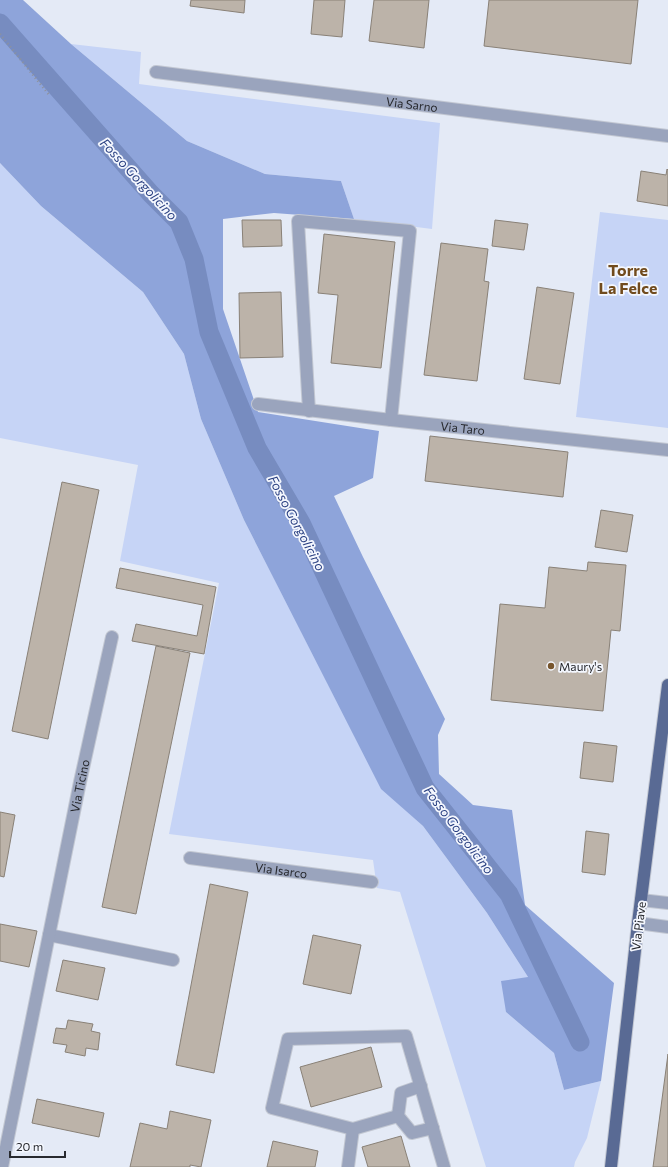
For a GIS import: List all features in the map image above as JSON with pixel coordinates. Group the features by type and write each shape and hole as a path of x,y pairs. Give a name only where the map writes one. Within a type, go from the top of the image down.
{"main road":[{"name":"Via Piave","path":"611,1167 638,923 668,685"}],"street":[{"name":"Via Sarno","path":"156,72 668,136"},
{"path":"309,411 298,222 410,231 391,420"},
{"name":"Via Taro","path":"258,404 309,411 668,450"},
{"name":"Via Ticino","path":"2,1167 80,782 112,637"},
{"name":"Via Isarco","path":"190,858 372,882"},
{"path":"641,900 668,903"},
{"path":"638,923 668,927"},
{"path":"49,936 173,960"},
{"path":"398,1116 353,1130 272,1108 288,1039 406,1036 444,1167"},
{"path":"421,1086 401,1094 398,1116 412,1133 433,1128"},
{"path":"348,1167 353,1130"}],"path":[{"path":"0,34 50,96"}],"shaded area":[{"path":"0,0 23,0 71,44 187,141 265,174 341,181 354,219 274,213 223,219 223,309 258,412 379,431 373,478 334,496 363,557 445,719 438,735 439,774 473,805 512,810 525,905 614,983 601,1081 564,1090 554,1053 506,1012 501,981 528,977 487,913 423,826 381,789 244,520 201,419 184,354 143,292 41,206 0,163"},
{"path":"71,44 141,52 139,84 440,123 432,229 354,219 341,181 265,174 187,141"},
{"path":"0,163 41,206 143,292 184,354 201,419 244,520 381,788 423,826 487,913 528,977 506,1012 554,1053 564,1090 601,1081 587,1138 574,1167 486,1167 400,892 377,888 373,860 169,834 219,583 120,561 138,465 0,438"},
{"path":"600,212 668,220 668,428 576,417"}],"building":[{"path":"191,0 245,0 244,13 190,6"},
{"path":"314,0 345,0 342,37 311,34"},
{"path":"374,0 429,0 424,48 369,41"},
{"path":"489,0 638,0 631,64 484,46"},
{"path":"667,169 668,206 637,201 641,171 666,175"},
{"path":"242,220 281,220 282,246 243,247"},
{"path":"495,220 528,224 524,250 492,246"},
{"path":"324,234 395,242 381,368 331,363 338,295 318,293"},
{"path":"441,243 488,249 484,281 489,282 477,381 424,375"},
{"path":"537,287 574,293 560,384 524,379"},
{"path":"281,292 283,357 240,358 239,293"},
{"path":"430,436 568,452 563,497 425,481"},
{"path":"62,482 99,490 48,739 12,731"},
{"path":"601,510 633,515 627,552 595,547"},
{"name":"Maury's","path":"588,562 626,565 620,631 611,630 603,711 491,700 500,604 545,608 549,567 587,571"},
{"path":"120,568 216,587 204,654 132,641 136,624 197,636 203,605 116,588"},
{"path":"156,646 190,653 136,914 102,907"},
{"path":"584,742 617,746 613,782 580,778"},
{"path":"0,812 15,815 4,877 0,876"},
{"path":"586,831 609,834 605,875 582,872"},
{"path":"210,884 248,892 214,1073 176,1065"},
{"path":"0,924 37,931 29,967 0,961"},
{"path":"313,935 361,945 351,994 303,984"},
{"path":"63,960 105,968 98,1000 56,991"},
{"path":"68,1020 93,1024 91,1031 100,1033 98,1050 86,1048 85,1056 65,1052 67,1045 53,1043 56,1028 66,1029"},
{"path":"371,1047 382,1087 311,1107 300,1067"},
{"path":"668,1054 668,1167 653,1167"},
{"path":"37,1099 104,1113 99,1137 32,1123"},
{"path":"170,1111 211,1120 201,1167 190,1165 190,1167 130,1167 140,1123 167,1129"},
{"path":"401,1136 410,1167 368,1167 362,1147"},
{"path":"273,1141 318,1151 315,1167 267,1167"}],"waterway":[{"name":"Fosso Gorgolicino","path":"0,23 151,194 179,222 194,259 209,332 257,448 301,523 425,788 509,894 580,1042"}],"place":[{"name":"Maury's","path":"551,666"}],"district":[{"name":"Torre La Felce","path":"628,278"}]}
